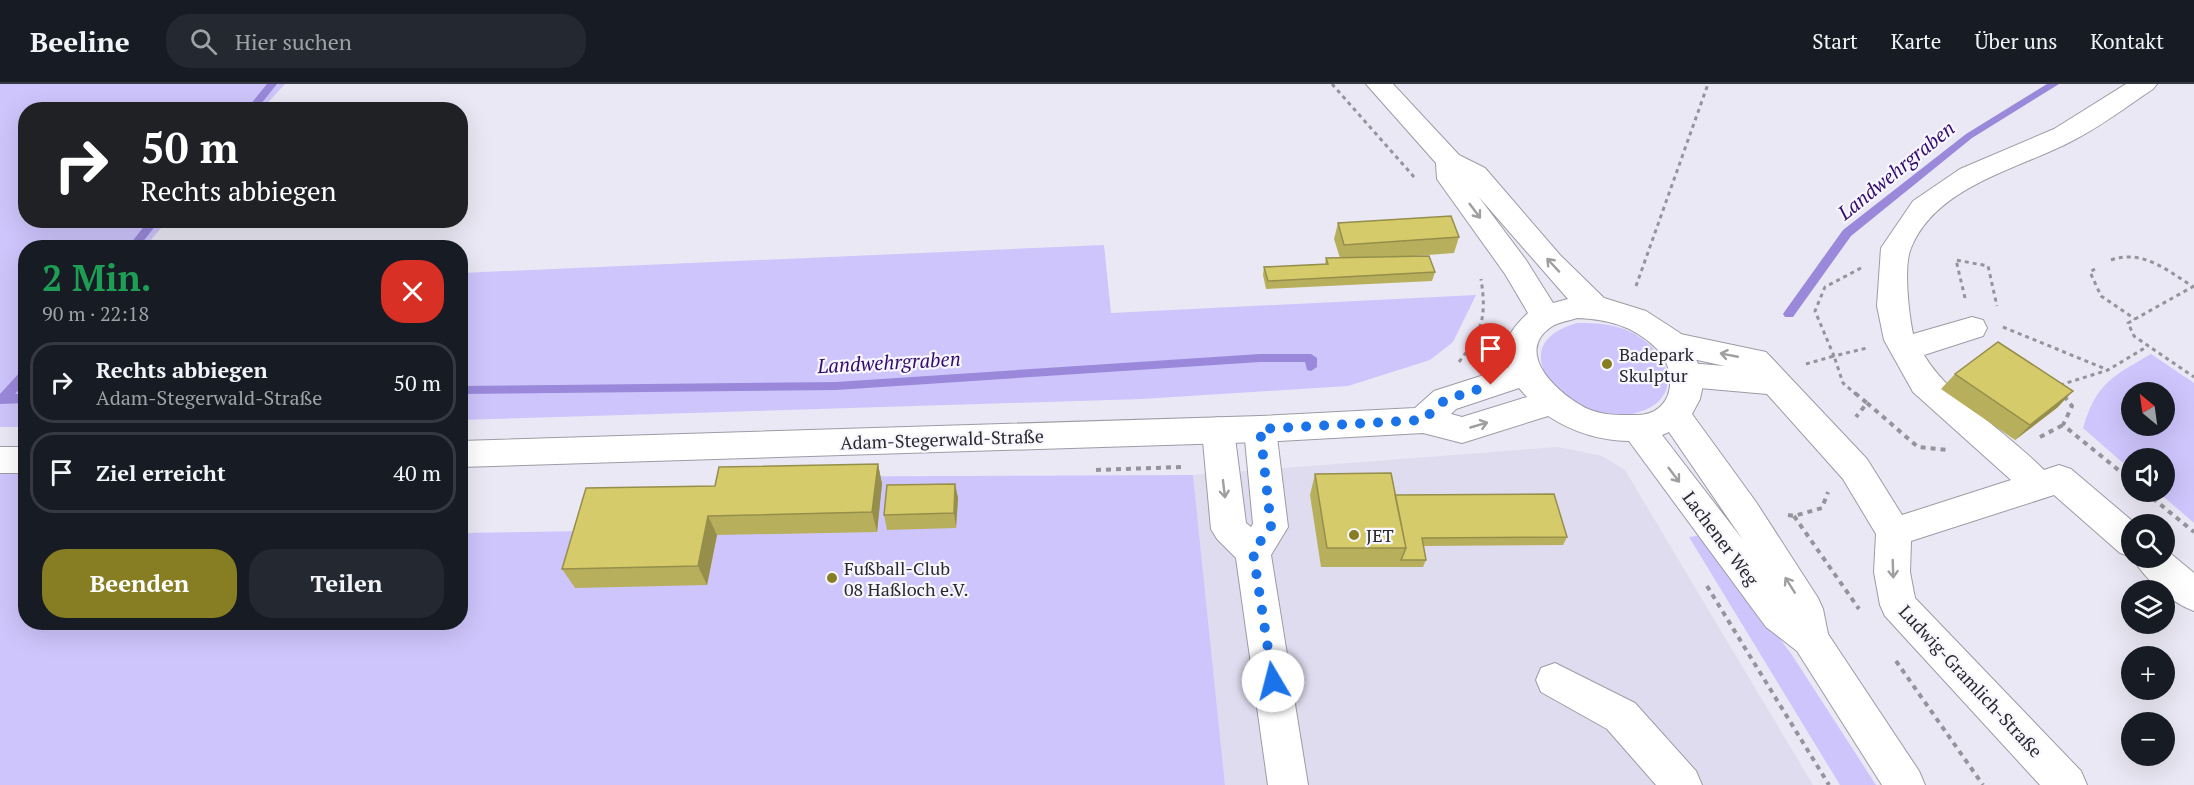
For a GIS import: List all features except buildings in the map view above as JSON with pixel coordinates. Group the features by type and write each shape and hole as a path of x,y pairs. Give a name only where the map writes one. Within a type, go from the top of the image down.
{"main road":[{"path":"1379,84 1449,161 1475,174 1550,262 1594,307"},
{"path":"2038,486 2008,455 1924,383 1904,347 1892,306 1896,248 1923,208 1970,175 2063,135 2144,84"},
{"path":"1449,161 1451,179 1516,267 1545,316"},
{"path":"1594,307 1636,319 1671,344 1682,358 1688,375 1688,389 1683,402 1674,414 1653,426 1639,429 1616,429 1570,416 1550,403 1535,389 1520,357 1523,340 1531,326 1559,310 1594,307"},
{"path":"1904,347 1930,343 1990,323"},
{"path":"1671,344 1755,360 1855,469 1894,532 2059,479 2121,533"},
{"path":"1423,420 1445,400 1526,374"},
{"path":"1688,375 1776,382"},
{"name":"Adam-Stegerwald-Straße","path":"468,454 1219,447 1260,429 1423,420 1462,430 1550,403"},
{"name":"Lachener Weg","path":"1674,414 1744,512 1805,609 1810,639"},
{"path":"1253,552 1271,526 1260,429"},
{"name":"Lachener Weg","path":"1639,429 1779,616 1810,639 1905,785"},
{"path":"1219,447 1229,529 1253,552 1288,785"},
{"path":"0,460 18,460"},
{"name":"Ludwig-Gramlich-Straße","path":"1894,532 1892,572 1898,605 2067,785"},
{"path":"2163,568 2194,595"},
{"path":"1555,680 1620,716 1682,785"}],"path":[{"path":"1332,84 1422,186"},
{"path":"1635,290 1708,84"},
{"path":"1834,356 1815,311 1825,287 1896,248"},
{"path":"2111,260 2121,255 2152,261 2193,286 2128,323 2134,336 2194,377"},
{"path":"1990,323 1988,266 1956,260 1990,323 2072,357 2108,369"},
{"path":"2095,269 2090,272 2101,296 2135,319"},
{"path":"1455,366 1479,336 1486,308 1480,273"},
{"path":"2051,431 2063,425 2072,406 2056,386 2108,369 2148,346"},
{"path":"2063,425 2121,472"},
{"path":"1164,469 1219,447"},
{"path":"2157,502 2194,532"},
{"path":"1706,583 1829,785"}],"shaded area":[{"path":"0,84 285,84 268,102 18,102 18,228 161,228 151,240 18,240 18,427 0,427"},
{"path":"1104,245 1111,313 1476,295 1453,342 1430,360 1348,386 1142,399 468,420 468,273"},
{"path":"1577,323 1621,328 1635,334 1648,344 1658,355 1668,378 1666,390 1660,400 1649,408 1632,414 1610,415 1587,408 1567,397 1551,382 1542,366 1542,349 1553,334"},
{"path":"2151,354 2194,383 2194,523 2170,502 2175,502 2175,448 2121,448 2121,461 2083,428 2100,390 2116,375"},
{"path":"1558,447 1602,456 1625,470 1813,785 1225,785 1193,475"},
{"name":"Fußball-Club 08 Haßloch e.V.","path":"0,456 18,456 18,630 468,630 468,533 586,531 713,501 716,477 1193,475 1225,785 0,785"},
{"path":"1702,535 1792,655 1876,785 1840,785 1689,537"}],"waterway":[{"path":"257,102 272,84"},
{"name":"Landwehrgraben","path":"1789,314 1847,233 1969,136 2054,84"},
{"path":"139,240 148,228"},
{"name":"Landwehrgraben","path":"468,390 836,386 1260,358 1311,358 1311,367"},
{"path":"4,399 18,382"},
{"name":"Landwehrgraben","path":"4,399 18,398"},
{"name":"Landwehrgraben","path":"0,399 4,399"}],"place":[{"name":"Badepark Skulptur","path":"1607,364"},
{"name":"JET","path":"1354,535"},
{"name":"Fußball-Club 08 Haßloch e.V.","path":"832,578"}],"route":[{"path":"1273,681 1253,552 1271,526 1260,429 1423,420 1445,400 1491,385"}]}
